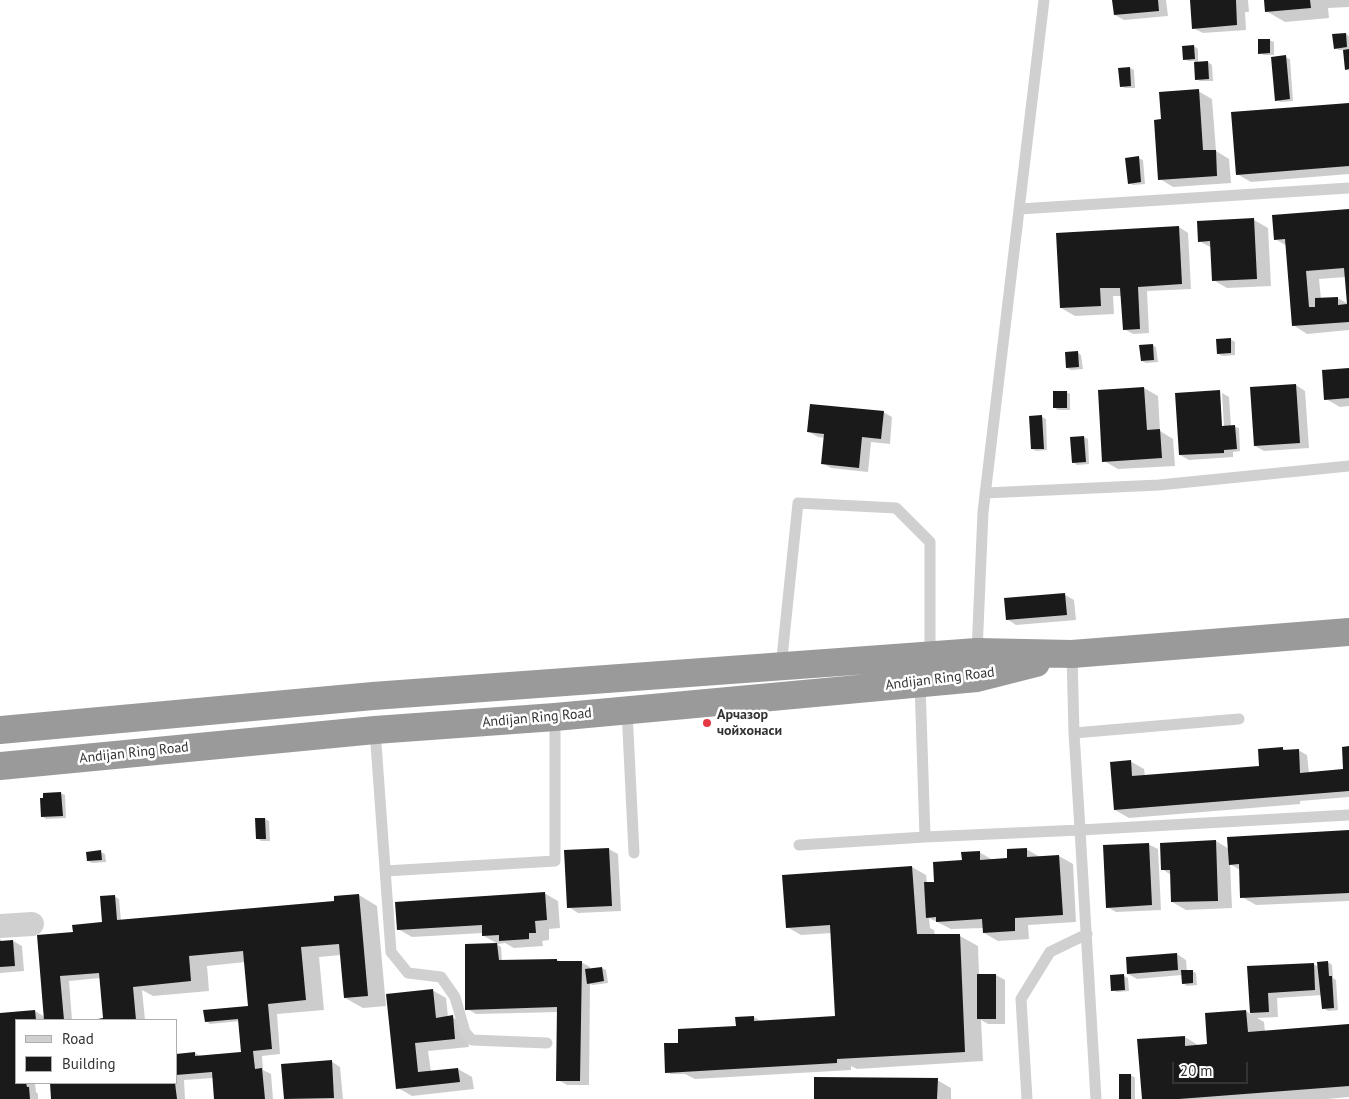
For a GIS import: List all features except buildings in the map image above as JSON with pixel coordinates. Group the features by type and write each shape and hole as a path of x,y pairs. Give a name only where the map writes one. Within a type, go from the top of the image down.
{"highway":[{"name":"Andijan Ring Road","path":"0,730 373,696 977,652 1072,654 1349,632"},
{"name":"Andijan Ring Road","path":"0,766 375,730 555,717 977,678 1072,654"}],"street":[{"path":"0,926 32,924"}],"lane":[{"path":"977,652 986,493 1044,0"},
{"path":"1020,210 1349,188"},
{"path":"986,493 1159,486 1349,466"},
{"path":"781,667 798,503 896,508 930,542 930,656"},
{"path":"1072,654 1074,734 1096,1099"},
{"path":"920,683 925,837"},
{"path":"627,710 634,853"},
{"path":"384,871 555,861 555,717"},
{"path":"1074,734 1239,719"},
{"path":"375,730 391,952 408,973 441,977 455,997 465,1032 472,1040 547,1043"},
{"path":"799,845 1349,815"},
{"path":"1026,1099 1021,999 1050,952 1087,934"}],"place":[{"name":"Арчазор чойхонаси","path":"707,723"}]}
